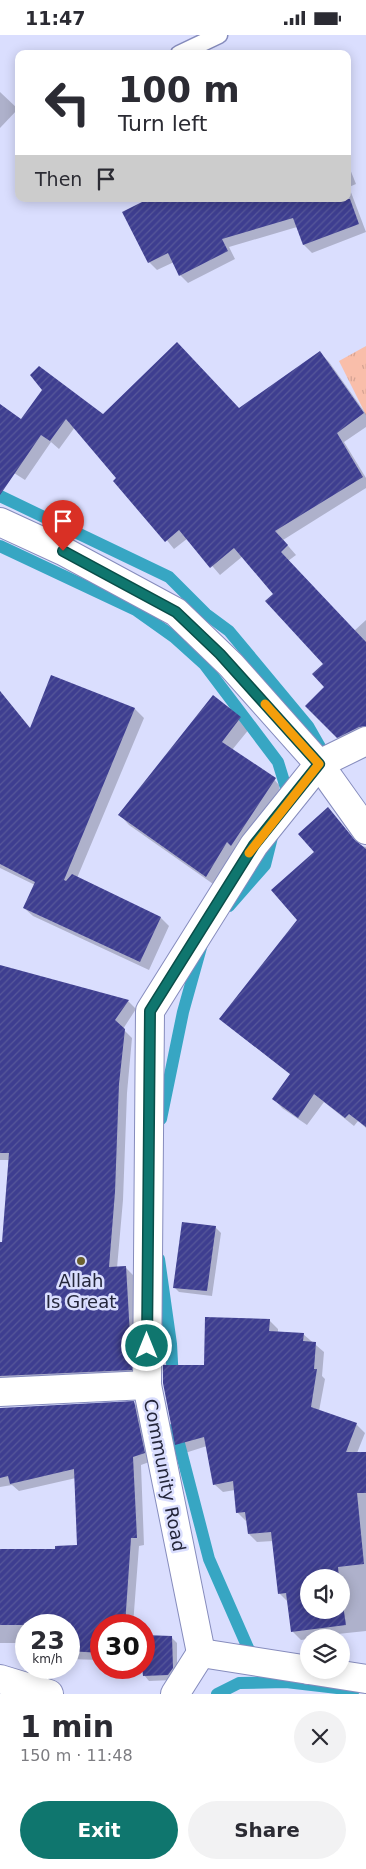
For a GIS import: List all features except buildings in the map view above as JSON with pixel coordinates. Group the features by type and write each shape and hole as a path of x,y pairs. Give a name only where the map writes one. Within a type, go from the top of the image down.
{"street":[{"path":"0,522 63,551 176,612 220,654 319,764 366,830"},
{"path":"319,764 366,741"},
{"name":"Community Road","path":"201,1653 147,1385 150,1011 254,845 319,764"},
{"path":"0,1393 147,1385"},
{"path":"175,1694 201,1653 300,1669"},
{"path":"350,1676 366,1679"},
{"path":"0,1679 49,1694"}],"lane":[{"path":"187,50 219,35"}],"green space":[{"path":"366,346 366,415 339,361"}],"waterway":[{"path":"0,496 169,577 206,614 229,631 308,726 324,754"},
{"path":"0,546 136,610 174,637 204,664 278,762 286,788 283,799"},
{"path":"229,906 265,865 273,833"},
{"path":"161,1119 183,1012 202,944"},
{"path":"159,1259 171,1344 173,1381"},
{"path":"175,1428 209,1559 248,1648 257,1660"},
{"path":"217,1694 239,1683 286,1682 354,1690"}],"slow traffic":[{"path":"249,853 319,764 265,704"}],"place":[{"name":"Allah Is Great","path":"81,1261"}],"route":[{"path":"63,551 176,612 220,654 319,764 254,845 150,1011 147,1346"}]}
